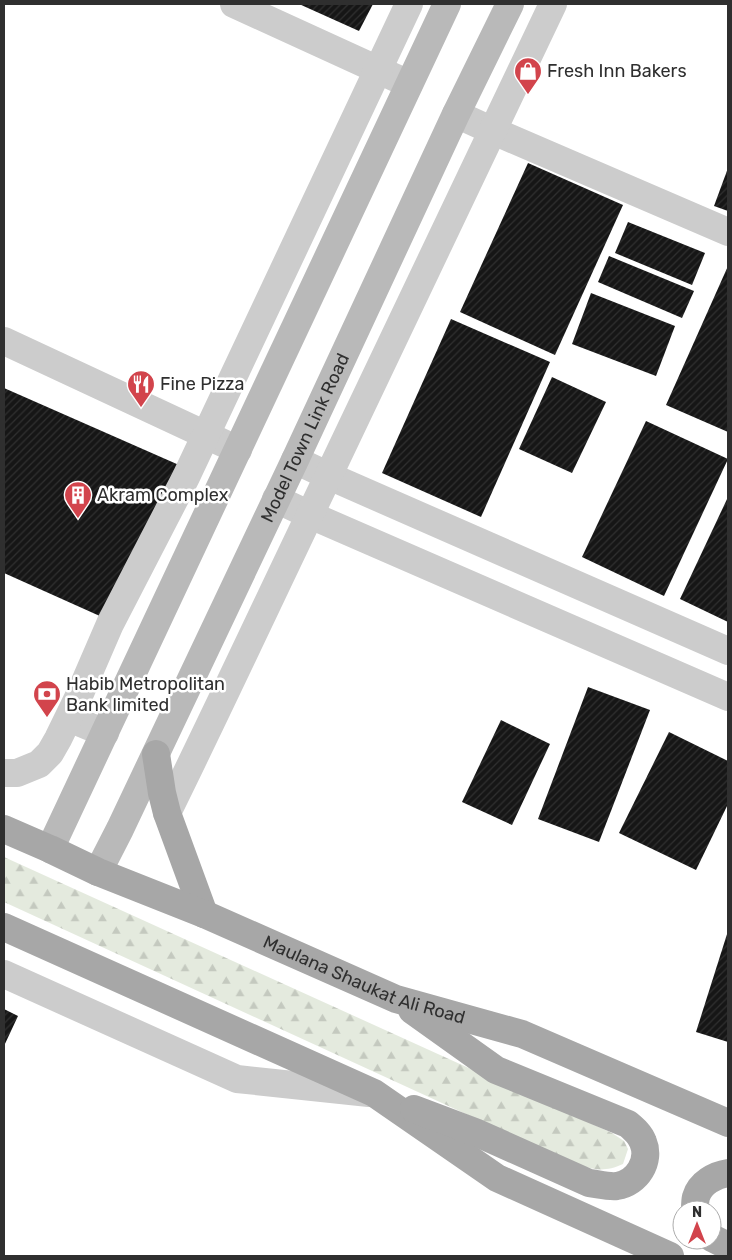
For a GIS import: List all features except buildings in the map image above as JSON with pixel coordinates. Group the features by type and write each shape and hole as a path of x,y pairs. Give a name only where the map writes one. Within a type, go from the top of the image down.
{"main road":[{"path":"50,849 447,4"},
{"name":"Model Town Link Road","path":"98,872 120,830 456,114 510,4"},
{"path":"156,754 166,813 204,914"},
{"name":"Maulana Shaukat Ali Road","path":"4,830 98,872 204,914 396,999 522,1034 728,1123"},
{"path":"4,927 374,1093 475,1132 590,1183 615,1186 625,1184 638,1174 646,1153 644,1142 639,1134 628,1124 496,1070 396,999"},
{"path":"374,1093 497,1178 670,1256"},
{"path":"696,1200 700,1189 711,1179 719,1174 728,1173"}],"street":[{"path":"234,4 409,84"},
{"path":"4,773 17,773 39,764 50,753 68,718 110,624 186,477 409,4"},
{"path":"166,813 310,516 553,4"},
{"path":"456,114 728,232"},
{"path":"4,341 238,450"},
{"path":"295,460 728,651"},
{"path":"276,499 310,516 728,697"},
{"path":"68,718 105,733"},
{"path":"4,974 237,1079 374,1093"}],"green space":[{"path":"4,857 612,1133 624,1141 628,1149 623,1164 607,1169 593,1169 564,1159 4,902"}],"place":[{"name":"Fresh Inn Bakers","path":"528,95"},
{"name":"Fine Pizza","path":"141,408"},
{"name":"Akram Complex","path":"78,519"},
{"name":"Habib Metropolitan Bank limited","path":"47,718"}]}
